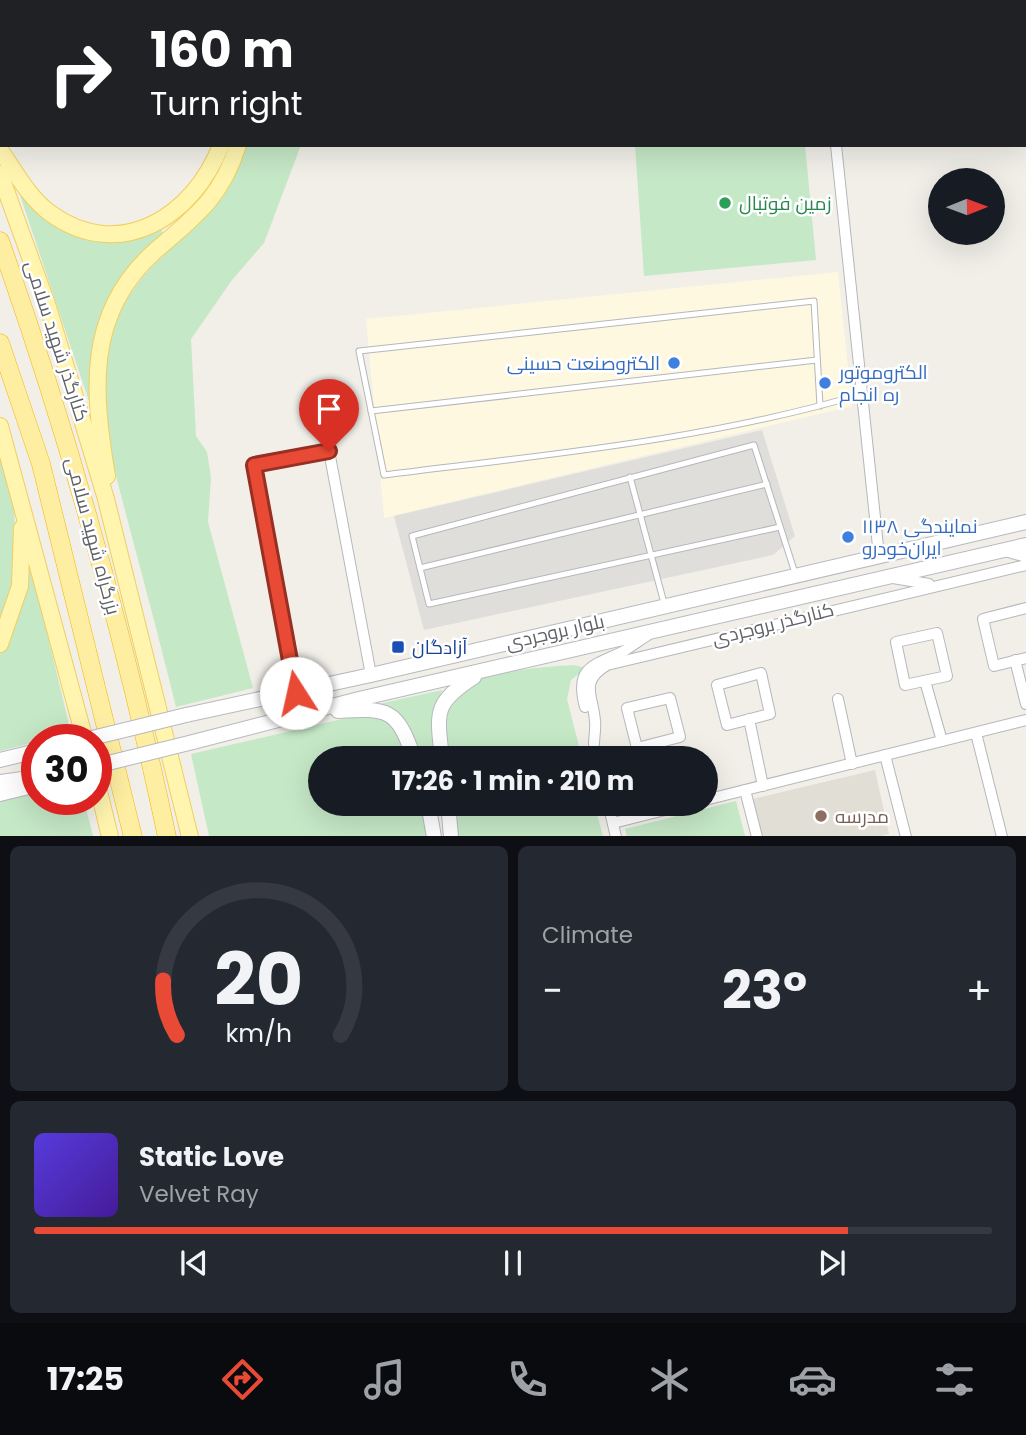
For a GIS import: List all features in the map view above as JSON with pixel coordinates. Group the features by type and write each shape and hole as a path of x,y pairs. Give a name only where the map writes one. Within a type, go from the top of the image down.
{"highway":[{"name":"بزرگراه شهید سلامی","path":"0,241 71,454 105,571 167,836"},
{"name":"بزرگراه شهید سلامی","path":"0,343 41,464 133,836"}],"main road":[{"path":"0,149 33,198 52,215 88,230 113,232 144,228 177,211 211,171 220,147"},
{"path":"106,499 107,476 99,426 97,366 104,326 126,285 140,266 211,201 228,171 237,147"},
{"name":"کنارگذر شهید سلامی","path":"0,174 47,304 106,499 190,836"},
{"path":"0,426 81,724"},
{"path":"0,644 16,602 23,565 24,541 16,477"},
{"name":"بلوار بروجردی","path":"112,733 371,676 1026,522"},
{"name":"بلوار بروجردی","path":"112,762 359,699 1026,545"},
{"path":"441,746 439,720 444,699 482,672"},
{"path":"312,713 383,710 400,723 409,746"},
{"path":"0,760 21,755"},
{"path":"0,782 21,779"},
{"path":"105,815 110,836"},
{"path":"430,816 434,836"},
{"path":"449,816 451,836"}],"street":[{"path":"836,147 879,556"},
{"path":"296,693 254,465 329,451 371,676"},
{"path":"1003,551 1026,556"},
{"name":"کنارگذر بروجردی","path":"594,744 596,721 590,684 594,673 607,665 1026,565"},
{"path":"887,578 937,585"},
{"path":"1026,608 984,619 994,666 1020,659 1026,704"},
{"path":"594,744 582,695 584,675 593,663 623,651 654,632"},
{"path":"937,633 947,676 925,681 905,685 896,642 937,633"},
{"path":"761,673 771,714 749,719 727,725 717,685 761,673"},
{"path":"925,681 942,741"},
{"path":"670,698 680,737 658,743 637,748 627,708 670,698"},
{"path":"838,699 852,764"},
{"path":"749,719 763,786"},
{"path":"718,797 1026,720"},
{"path":"976,733 1002,836"},
{"path":"885,755 906,836"},
{"path":"0,794 21,789"},
{"path":"745,790 757,836"},
{"path":"611,816 616,836"},
{"path":"613,823 637,816"}],"lane":[{"path":"820,406 814,301 359,351 384,475 639,443 820,406 862,394"},
{"path":"371,411 817,360"},
{"path":"780,527 429,604 412,536 754,445 796,576"},
{"path":"630,477 665,607"},
{"path":"420,568 767,484"}],"shaded area":[{"path":"838,272 852,406 384,518 366,319"},
{"path":"762,430 795,536 773,555 424,630 394,516"},
{"name":"مدرسه","path":"875,770 889,834 761,836 752,799"}],"green space":[{"path":"242,147 300,147 264,243 232,280 191,339 196,436 207,452 211,477 208,522 253,688 176,707 113,461 103,404 102,372 111,333 128,297 151,268 214,208 236,170"},
{"name":"زمین فوتبال","path":"635,147 805,147 816,260 644,276"},
{"path":"18,189 40,214 140,234 161,229 164,236 121,280 95,419"},
{"path":"0,458 14,509 17,573 0,631"},
{"path":"28,553 69,724 21,724 21,746 0,751 0,654"},
{"path":"574,665 586,668 571,680 567,699 579,746 446,746 445,713 450,699 459,690 489,676"},
{"path":"442,690 432,716 435,746 417,746 400,716 385,707 374,705"},
{"path":"372,712 397,728 403,746 308,746 308,816 424,816 429,836 209,836 191,754"},
{"path":"21,794 21,815 88,815 93,836 0,836 0,799"},
{"path":"736,801 745,836 627,836 625,829 677,816 718,816 718,806"},
{"path":"455,816 598,816 603,836 457,836"}],"place":[{"name":"زمین فوتبال","path":"725,203"},
{"name":"الکتروصنعت حسینی","path":"674,363"},
{"name":"الکتروموتور ره انجام","path":"825,383"},
{"name":"نمایندگی ۱۱۳۸ ایران‌خودرو","path":"848,537"},
{"name":"آزادگان","path":"398,647"},
{"name":"مدرسه","path":"821,816"}],"route":[{"path":"296,693 254,465 329,451"}]}
